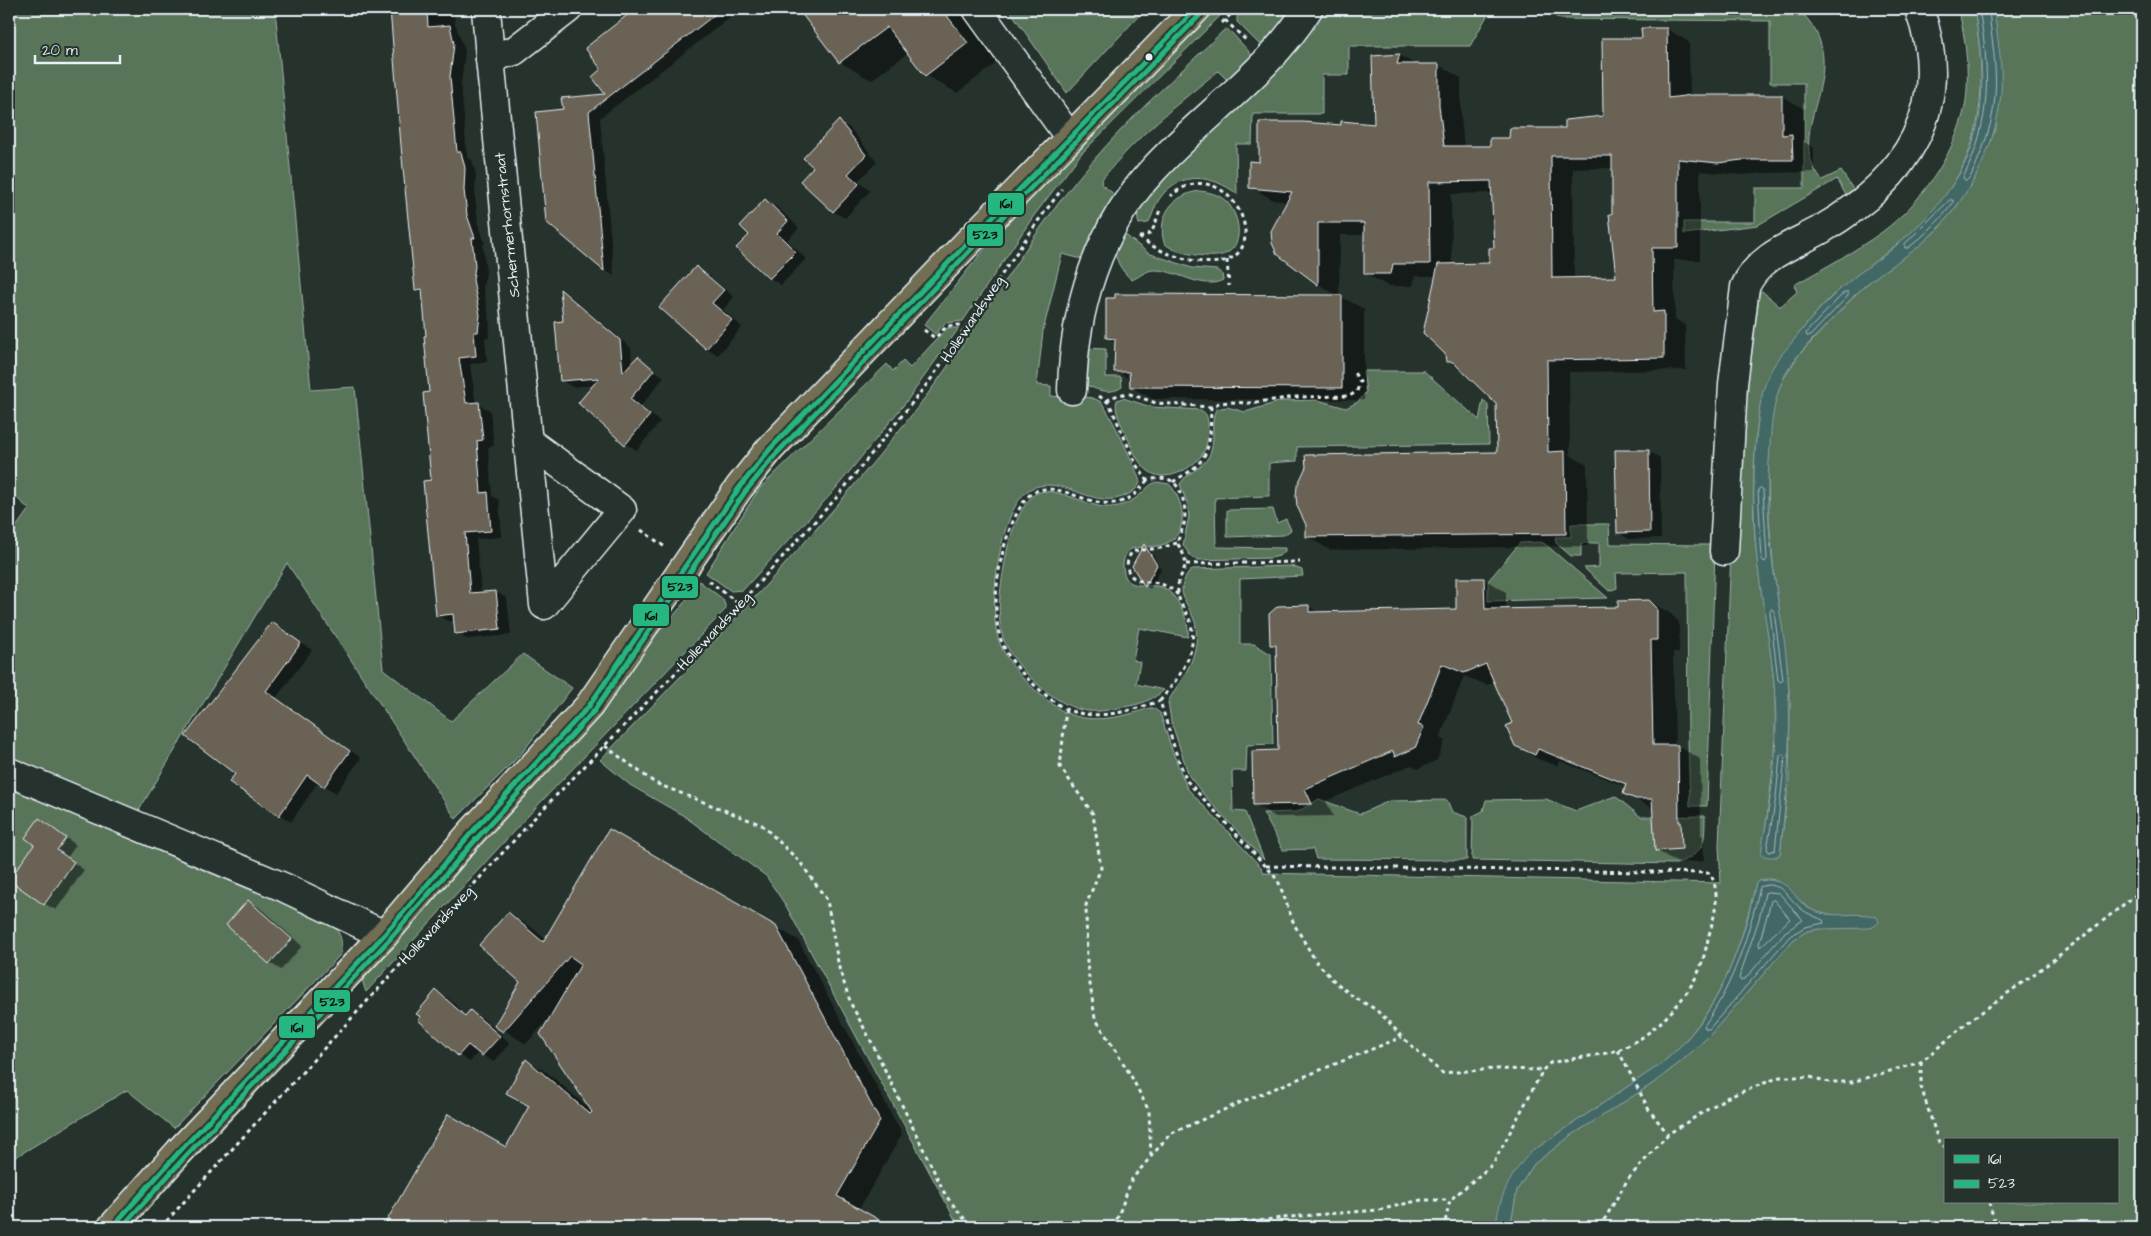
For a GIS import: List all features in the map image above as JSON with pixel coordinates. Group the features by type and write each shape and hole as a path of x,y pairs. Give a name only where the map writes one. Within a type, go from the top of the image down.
{"main road":[{"name":"Hollewandsweg","path":"112,1227 178,1152 384,935 472,832 589,706 739,488 770,449 1196,9"}],"street":[{"name":"Schermerhornstraat","path":"486,9 490,58 544,605 622,510 528,441"},
{"path":"490,58 514,51 568,9"},
{"path":"977,9 1070,138"},
{"path":"1072,390 1073,358 1084,295 1094,264 1116,220 1135,191 1153,170 1238,91 1289,36 1308,9"},
{"path":"1724,551 1734,377 1746,287 1750,277 1769,258 1830,224 1871,194 1898,166 1908,152 1925,119 1929,90 1930,53 1920,9"},
{"name":"Hollewandsweg","path":"9,772 283,887 384,935"}],"path":[{"path":"1218,27 1236,9"},
{"path":"1116,220 1151,246 1168,254 1212,263 1227,260 1237,254 1244,238 1244,224 1240,209 1231,197 1222,190 1198,184 1187,186 1175,192 1166,200"},
{"name":"Hollewandsweg","path":"161,1227 539,813 691,657 837,498 911,406 967,328 1038,221 1063,188"},
{"path":"1139,237 1144,237 1153,229 1162,206"},
{"path":"1227,260 1229,286"},
{"path":"918,336 925,329 935,338 947,326 960,324 967,328"},
{"path":"1106,401 1112,397 1127,393 1156,403 1211,407 1219,403 1231,402 1249,403 1296,397 1350,396 1357,392 1360,382 1353,371"},
{"path":"1072,390 1091,394 1106,401 1137,466 1147,480"},
{"path":"1173,482 1198,465 1208,450 1211,407"},
{"path":"1165,478 1173,482 1182,496 1185,512 1184,523 1177,543 1185,557 1186,564 1178,588 1178,595 1191,624 1192,644 1181,674 1160,701 1124,711 1104,714 1079,714 1066,709 1024,677 1001,640 997,623 996,593 1004,542 1013,520 1024,501 1032,492 1038,489 1058,490 1098,503 1113,503 1124,501 1135,495 1147,480 1165,478"},
{"path":"1177,543 1161,548 1133,551 1126,564 1127,570 1132,577 1160,584 1178,595"},
{"path":"1186,564 1300,562"},
{"path":"1160,701 1186,781 1266,866 1278,883 1294,924 1315,960 1332,979 1352,996 1375,1009 1442,1074 1495,1069 1543,1070"},
{"path":"1066,709 1060,767 1093,814 1101,868 1086,905 1087,964 1095,1018 1130,1074 1148,1111 1151,1156"},
{"path":"605,746 655,784 762,825 800,862 827,900 840,968 851,1004 870,1039 946,1196 972,1227"},
{"path":"1266,866 1710,873 1716,883 1716,908 1697,975 1680,1001 1641,1038 1618,1050 1550,1063 1543,1070 1493,1164 1450,1200 1444,1227"},
{"path":"1600,1227 1628,1179 1668,1134 1726,1098 1780,1077 1810,1077 1829,1082 1852,1082 1921,1062 1968,1022 2052,961 2142,890"},
{"path":"1114,1227 1132,1179 1170,1134 1402,1037"},
{"path":"1618,1050 1649,1110 1668,1134"},
{"path":"1921,1062 1921,1087 1938,1140 1944,1146"},
{"path":"1204,1227 1300,1216 1379,1210 1421,1200 1450,1200"},
{"path":"1990,1204 1996,1227"}],"green space":[{"path":"9,9 275,9 311,390 355,387 383,669 451,721 523,654 572,688 521,754 456,819 287,563 138,812 9,758 9,537 29,509 9,491"},
{"path":"1009,9 1145,9 1067,93"},
{"path":"1209,9 1227,9 1081,154 1033,217 963,321 945,323 935,334 924,325 1013,213"},
{"path":"1245,9 1299,9 1264,45 1258,43 1237,22 1237,17"},
{"path":"1318,9 1484,9 1487,16 1470,46 1349,46 1349,75 1322,75 1322,114 1253,114 1252,144 1236,144 1237,194 1218,183 1197,178 1187,179 1168,189 1158,201 1148,223 1139,224 1138,210 1149,190"},
{"path":"1544,9 1798,9 1816,31 1823,53 1822,76 1809,140 1811,160 1822,180 1841,171 1853,189 1852,193 1847,197 1837,179 1758,225 1684,234 1684,222 1755,222 1755,188 1804,188 1804,83 1770,83 1770,21 1560,19"},
{"path":"1958,9 1974,9 1981,79 1979,111 1973,140 1962,168 1946,194 1924,220 1896,245 1841,288 1816,312 1775,365 1762,396 1755,451 1754,521 1758,567 1774,678 1775,736 1768,812 1762,850 1776,857 1780,854 1789,779 1790,704 1769,520 1768,469 1772,409 1782,381 1798,356 1857,293 1874,278 1919,246 1939,228 1957,206 1975,178 1996,128 1996,25 1994,9 2142,9 2142,1227 1510,1227 1517,1190 1534,1164 1569,1137 1652,1084 1683,1060 1710,1035 1793,940 1807,931 1819,929 1844,916 1817,912 1803,904 1785,886 1771,879 1764,879 1756,883 1742,935 1724,982 1698,1025 1661,1064 1531,1152 1496,1223 1496,1227 959,1227 786,906 766,876 684,816 630,785 600,760 762,590 877,458 937,381 1044,223 1091,163 1139,112 1224,30 1229,30 1252,55 1253,59 1233,86 1218,71 1172,109 1115,163 1102,179 1101,184 1119,198 1086,260 1062,254 1043,331 1037,385 1051,386 1051,396 1083,397 1096,399 1101,402 1123,441 1140,483 1131,493 1115,499 1092,497 1058,486 1035,487 1023,496 1012,511 999,557 994,606 999,641 1003,651 1022,677 1055,706 1077,717 1101,719 1126,715 1150,708 1160,713 1187,788 1261,867 1264,873 1721,883 1719,846 1734,478 1756,295 1762,291 1781,306 1797,292 1794,285 1882,232 1910,207 1922,193 1943,162 1959,129 1964,111 1967,87 1965,46"},
{"path":"1199,191 1221,197 1235,214 1238,229 1236,243 1233,248 1223,255 1196,255 1175,250 1164,243 1163,224 1169,208 1181,197"},
{"path":"1123,233 1148,253 1192,268 1217,270 1222,274 1223,280 1215,283 1206,283 1153,270 1132,280 1119,264 1113,245"},
{"path":"947,328 959,328 906,402 832,493 743,590 731,591 706,573 759,489 887,364 893,371 903,361 910,368"},
{"path":"1084,348 1106,349 1106,377 1121,377 1122,387 1117,390 1106,391 1096,389 1081,382"},
{"path":"1363,371 1424,371 1479,420 1483,400 1488,404 1489,444 1297,447 1297,461 1269,463 1269,496 1215,498 1216,547 1285,548 1285,551 1279,556 1271,558 1199,560 1192,558 1183,545 1189,516 1187,503 1180,484 1186,476 1209,456 1216,409 1227,407 1245,412 1282,401 1318,400 1346,408 1358,402 1366,392"},
{"path":"1123,398 1151,407 1201,410 1204,412 1207,416 1208,436 1203,453 1192,465 1178,473 1162,476 1147,470 1135,454 1117,414 1117,400"},
{"path":"1157,482 1169,484 1178,497 1182,514 1180,530 1176,537 1164,544 1131,549 1126,554 1123,566 1128,581 1133,584 1160,587 1171,593 1183,611 1188,637 1139,628 1133,660 1140,662 1136,684 1164,690 1155,697 1135,705 1102,711 1082,710 1059,700 1035,682 1015,660 1003,638 999,606 1000,594 1007,551 1013,529 1025,505 1035,494 1042,492 1059,493 1104,507 1120,506 1138,497 1150,485"},
{"path":"1273,509 1277,523 1286,519 1291,530 1284,535 1227,537 1227,510"},
{"path":"1571,524 1609,524 1610,544 1709,545 1715,549 1707,806 1690,806 1687,572 1616,573 1617,588 1609,591 1584,568 1599,567 1599,543 1581,543 1581,556 1571,556 1556,543 1555,537 1571,537"},
{"path":"1541,542 1608,598 1488,601 1488,581 1520,543"},
{"path":"1291,566 1302,570 1303,576 1240,579 1240,644 1254,644 1271,654 1273,744 1247,745 1246,771 1232,771 1233,811 1245,812 1264,860 1203,794 1189,776 1171,721 1168,702 1190,664 1196,646 1195,622 1182,590 1183,583 1192,569"},
{"path":"699,581 723,599 726,609 539,804 366,992 362,980 363,976 571,744 630,664 681,607"},
{"path":"9,780 325,918 334,926 341,938 341,954 174,1128 127,1090 9,1161"},
{"path":"1615,796 1641,817 1705,816 1701,847 1692,856 1676,864 1472,860 1473,816 1483,811 1486,800 1546,799 1576,811"},
{"path":"1319,799 1360,814 1389,801 1447,800 1452,812 1467,817 1467,860 1316,859 1313,849 1283,850 1263,813 1297,812"}],"water":[{"path":"1974,9 1994,9 2001,82 1998,115 1985,157 1975,177 1950,214 1935,231 1914,250 1862,289 1802,350 1785,375 1776,400 1770,440 1768,511 1772,558 1786,655 1789,691 1789,737 1787,784 1780,854 1773,857 1761,855 1774,773 1776,722 1769,640 1758,566 1754,521 1755,454 1763,391 1768,376 1775,364 1828,300 1894,247 1927,217 1948,191 1964,165 1974,138 1980,110 1982,79 1980,46"},
{"path":"1769,880 1789,888 1801,902 1812,910 1837,915 1869,915 1877,917 1879,922 1869,928 1807,931 1793,940 1710,1035 1683,1060 1652,1084 1569,1137 1534,1164 1517,1190 1510,1227 1496,1227 1497,1216 1507,1186 1517,1168 1531,1152 1661,1064 1693,1032 1716,998 1734,960 1748,917 1756,883"}],"building":[{"path":"390,9 427,9 428,27 450,25 454,44 450,77 457,152 461,152 465,168 464,190 467,215 475,238 472,238 475,266 473,280 480,315 478,332 474,332 476,356 459,358 466,403 479,402 483,440 477,441 481,493 488,492 491,531 465,533 470,593 496,591 500,629 455,634 453,614 436,616 423,481 431,480 423,393 429,392 424,336 426,336 422,289 415,290"},
{"path":"635,9 722,9 589,112 604,271 546,222 536,112 563,109 561,98 605,94 592,77 601,69 585,48"},
{"path":"798,9 942,9 968,43 925,76 887,27 839,63"},
{"path":"1641,28 1667,28 1668,98 1692,95 1782,95 1782,135 1792,134 1793,160 1742,160 1718,163 1678,159 1678,248 1652,248 1653,312 1664,311 1664,358 1547,360 1548,452 1565,451 1566,534 1306,537 1306,525 1297,506 1296,496 1297,486 1306,467 1305,455 1497,452 1496,404 1453,362 1446,362 1445,354 1423,333 1438,264 1489,263 1489,248 1494,248 1491,181 1429,182 1430,264 1393,264 1391,274 1364,274 1364,223 1318,223 1318,285 1277,254 1272,243 1271,231 1292,192 1249,188 1249,161 1259,162 1259,122 1303,122 1341,125 1341,121 1374,124 1372,56 1400,54 1397,64 1439,64 1439,105 1444,146 1490,146 1490,138 1509,138 1510,128 1565,128 1565,120 1603,116 1602,38 1642,38","holes":["1551,156 1612,156 1612,214 1609,214 1616,277 1552,278"]},
{"path":"839,120 866,155 848,174 859,184 833,212 800,181 813,167 803,158"},
{"path":"765,199 788,221 777,233 796,252 769,279 736,248 749,235 740,226"},
{"path":"696,266 724,290 712,303 732,320 706,349 659,307"},
{"path":"560,289 620,340 623,372 638,356 654,370 630,399 650,415 625,445 578,403 599,378 560,381 555,322 563,321"},
{"path":"1115,294 1342,295 1342,388 1130,387 1129,372 1114,372 1115,339 1106,338 1106,298 1115,298"},
{"path":"1615,450 1649,450 1650,532 1617,533"},
{"path":"1144,544 1157,565 1145,587 1132,566"},
{"path":"1456,578 1484,578 1485,609 1618,607 1618,601 1649,600 1657,608 1657,640 1651,640 1653,745 1678,745 1679,822 1681,822 1682,849 1655,851 1652,799 1636,799 1623,794 1626,784 1538,749 1535,755 1515,746 1506,726 1512,723 1486,664 1464,673 1442,664 1418,725 1424,727 1415,748 1395,757 1393,751 1305,789 1312,804 1253,805 1252,751 1278,750 1276,645 1270,645 1269,614 1278,606 1309,605 1309,612 1456,609"},
{"path":"272,622 301,643 266,691 350,751 324,787 307,775 279,816 229,782 235,774 185,736"},
{"path":"39,818 66,838 57,850 74,862 44,905 9,880 34,845 25,838"},
{"path":"609,829 776,926 880,1121 837,1196 892,1227 383,1227 448,1114 506,1147 529,1106 506,1093 526,1059 590,1114 592,1112 540,1034 581,964 570,956 503,1032 494,1026 520,982 479,945 508,912 543,942"},
{"path":"248,900 292,939 269,964 226,925"},
{"path":"436,990 465,1016 470,1010 500,1036 482,1056 468,1045 458,1056 418,1020 421,1017 416,1014"}],"transit line":[{"name":"161","path":"112,1227 179,1152 384,935 472,832 589,706 739,488 770,449 973,237 1196,9"},
{"name":"523","path":"122,1227 185,1157 389,940 478,837 594,711 745,492 776,454 978,242 1201,14"}]}
